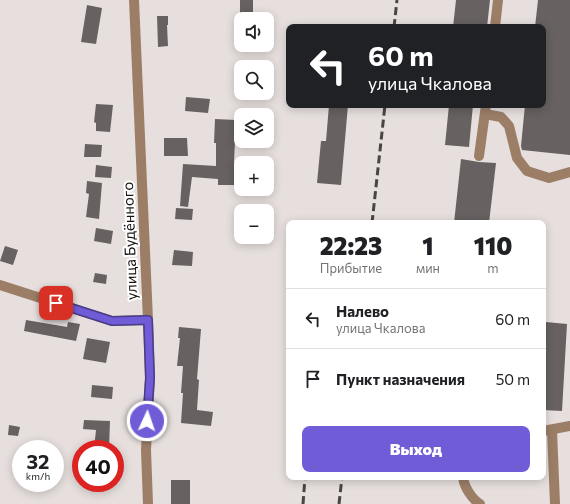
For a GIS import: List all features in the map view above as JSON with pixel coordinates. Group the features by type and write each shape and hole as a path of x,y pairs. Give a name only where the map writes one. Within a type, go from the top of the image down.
{"street":[{"name":"улица Будённого","path":"134,0 150,378 146,450 148,504"},
{"path":"495,24 498,0"},
{"path":"479,156 486,110 501,117 509,126 517,158 527,171 549,178 570,172"},
{"path":"0,285 112,321 148,320"},
{"path":"555,504 547,431 570,426"},
{"path":"464,480 474,501 480,504"}],"building":[{"path":"240,0 253,0 253,12 240,12"},
{"path":"456,0 490,0 487,24 453,24"},
{"path":"538,0 570,0 570,155 522,150 521,146 525,108 546,108 546,24 535,24"},
{"path":"87,5 102,8 96,44 81,42"},
{"path":"157,16 168,16 168,46 158,47"},
{"path":"186,97 210,99 208,113 185,111"},
{"path":"96,104 113,105 110,132 96,131 96,123 94,122"},
{"path":"329,108 348,108 341,185 317,183 321,141 326,141"},
{"path":"449,108 473,108 469,147 445,145"},
{"path":"215,119 234,120 234,185 218,185 218,179 192,177 188,207 180,206 183,164 216,166 216,143 214,143"},
{"path":"164,138 187,138 188,156 164,156"},
{"path":"85,144 102,145 101,157 84,157"},
{"path":"461,159 496,163 489,220 454,220"},
{"path":"96,165 112,167 111,178 95,177"},
{"path":"87,181 102,183 99,219 86,217 89,194 86,193"},
{"path":"176,208 193,209 192,220 175,219"},
{"path":"96,228 113,231 111,244 94,241"},
{"path":"5,246 18,250 13,265 0,261"},
{"path":"174,250 193,252 192,266 172,265"},
{"path":"95,273 107,275 106,284 93,282"},
{"path":"26,320 67,327 68,322 80,324 76,341 24,331"},
{"path":"546,322 567,324 562,411 546,410"},
{"path":"179,327 201,329 197,379 199,380 197,410 213,412 211,426 181,423 183,366 177,366 180,338 178,338"},
{"path":"87,338 110,342 106,363 83,359"},
{"path":"92,385 113,387 112,399 91,397"},
{"path":"84,420 110,421 109,440 95,440 96,430 83,429"},
{"path":"9,425 20,427 18,436 8,435"},
{"path":"171,480 190,480 190,504 171,504"}],"railway":[{"path":"394,24 397,0"},
{"path":"372,220 385,108"},
{"path":"303,504 305,480"},
{"path":"339,504 342,480"}],"route":[{"path":"56,303 112,321 148,320 150,378 147,421"}]}
